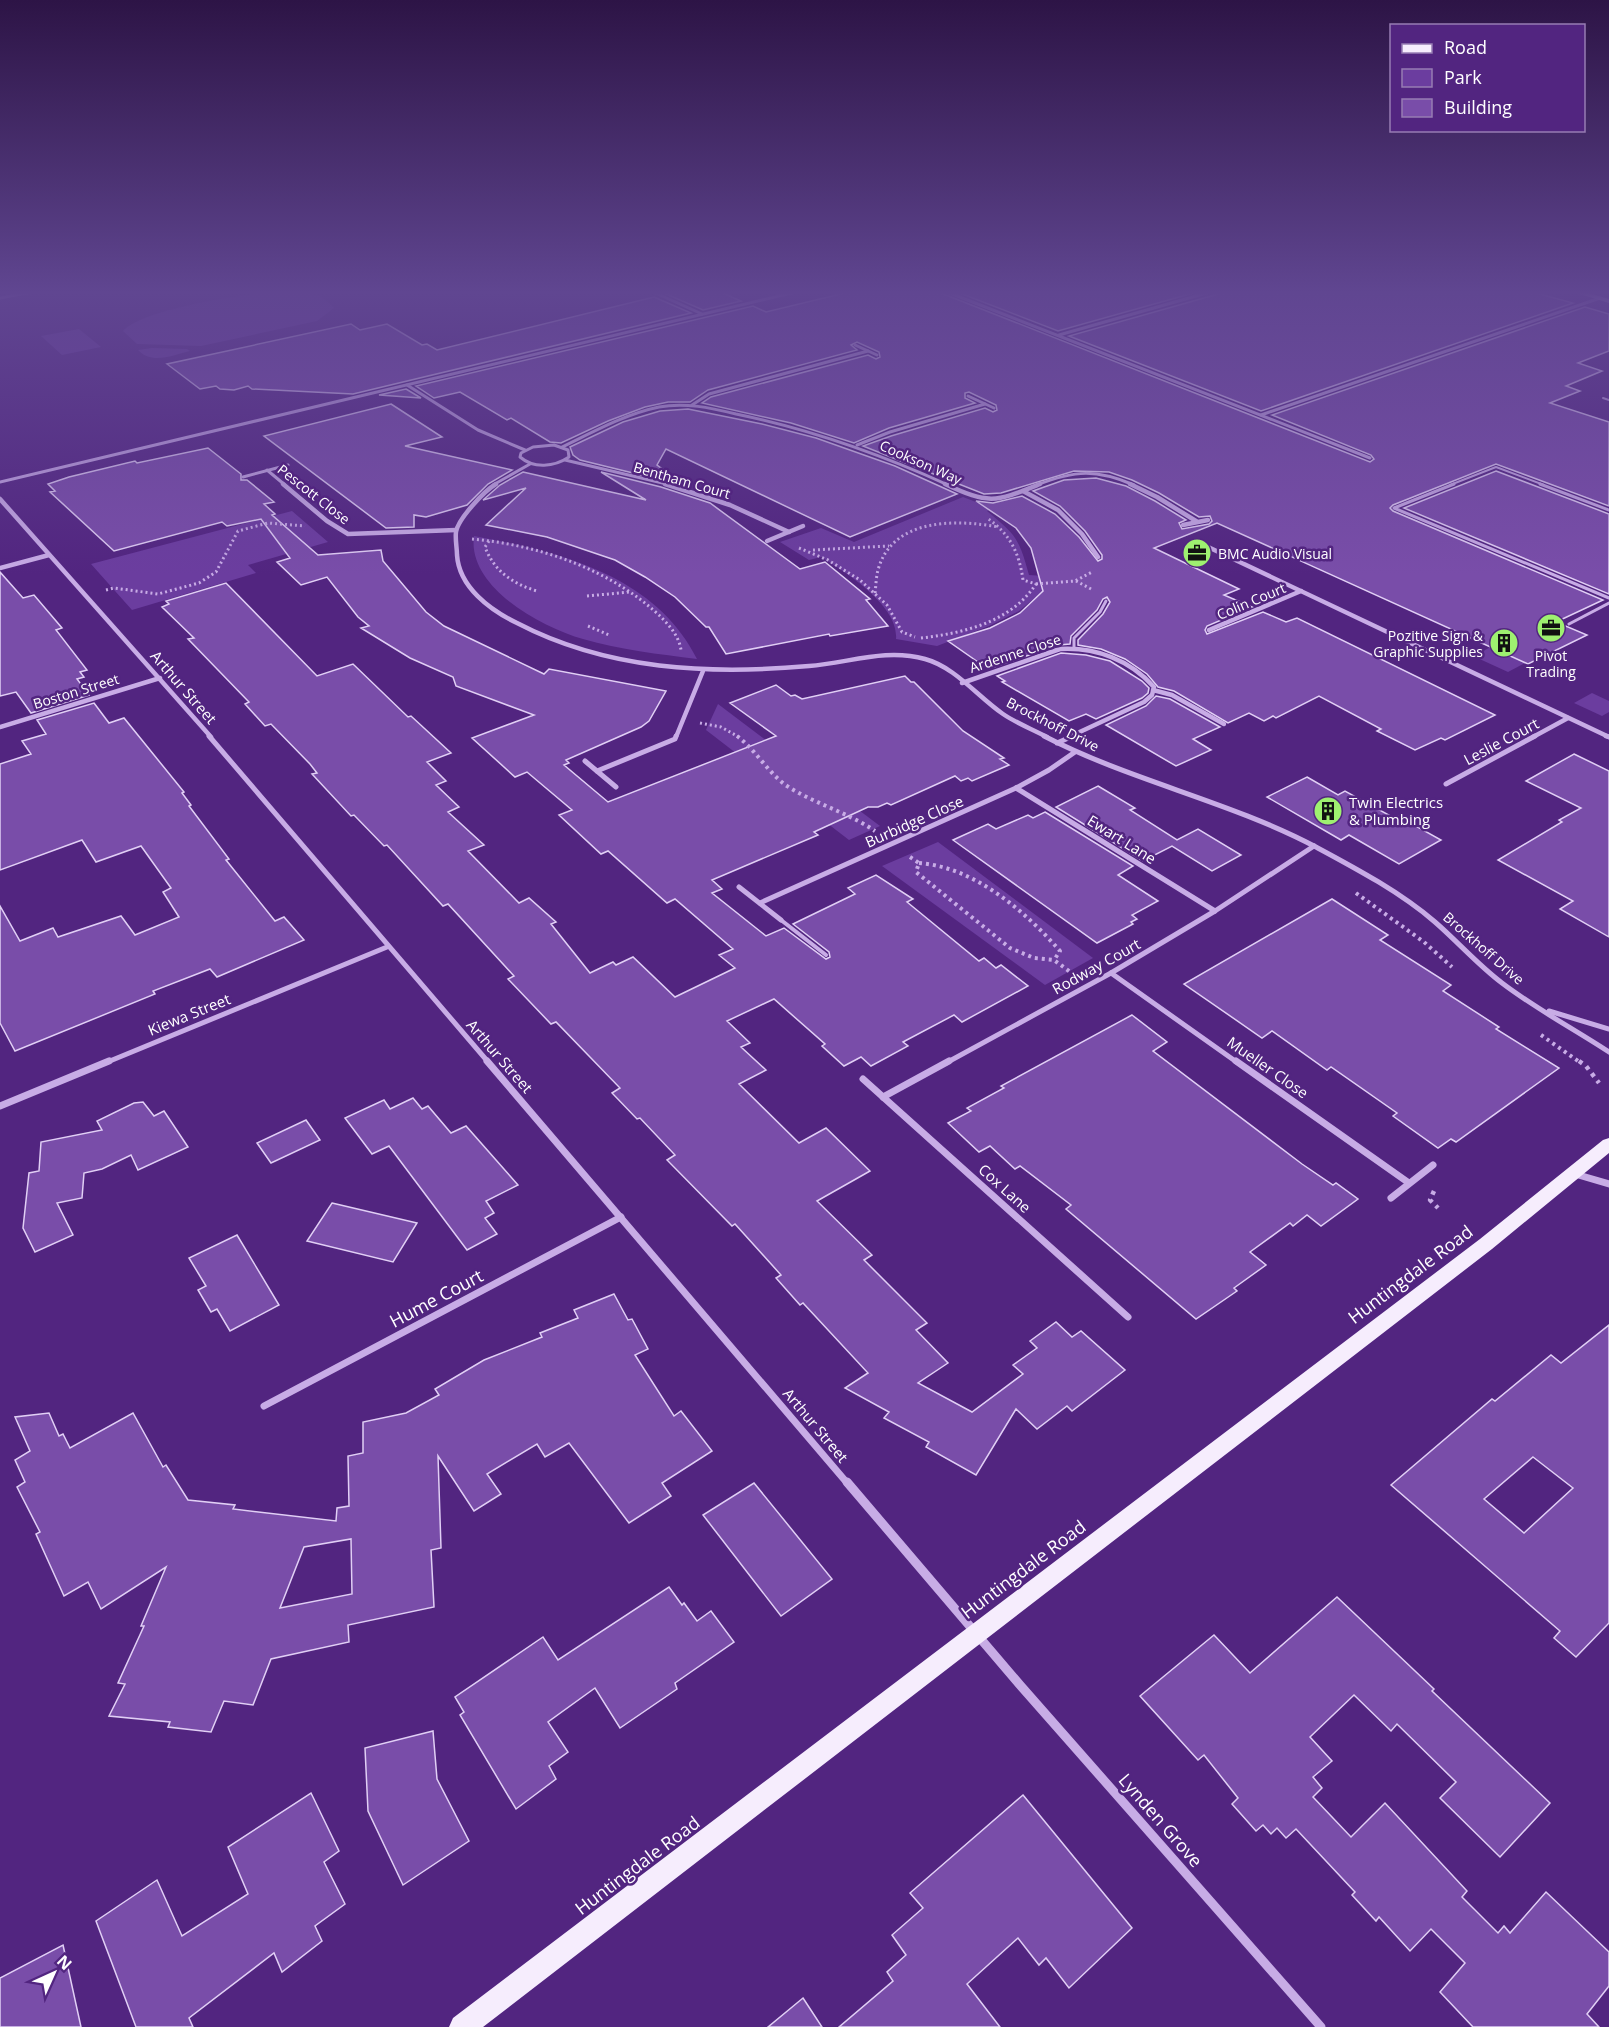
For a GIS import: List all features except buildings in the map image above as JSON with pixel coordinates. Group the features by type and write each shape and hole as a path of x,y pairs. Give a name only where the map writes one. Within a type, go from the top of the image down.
{"main road":[{"name":"Huntingdale Road","path":"462,2027 1486,1244 1609,1144"}],"street":[{"path":"0,482 407,385 478,431 502,443 525,450 544,445 562,447 570,453 565,460 548,465 530,464 520,458 525,450"},
{"path":"691,405 710,394 745,385"},
{"path":"1183,385 1370,458"},
{"path":"1260,415 1348,385"},
{"path":"968,396 994,408"},
{"path":"857,445 890,432 985,404"},
{"name":"Cookson Way","path":"562,447 648,411 672,405 691,405 798,428 857,445 973,497 989,500 1002,499 1080,472 1094,472 1112,477 1177,507 1196,521"},
{"name":"Bentham Court","path":"565,460 670,485 730,505 789,532"},
{"path":"456,530 478,498 492,486 530,464"},
{"name":"Pescott Close","path":"243,477 288,465"},
{"name":"Pescott Close","path":"267,470 327,521 348,534 456,530"},
{"path":"1023,491 1058,510 1082,534 1098,557"},
{"name":"Arthur Street","path":"0,500 160,678 976,1634"},
{"path":"1183,525 1208,520"},
{"path":"767,541 803,526"},
{"name":"Brockhoff Drive","path":"456,530 458,567 472,590 499,614 547,639 591,653 703,671 810,666 893,653 933,661 1003,714 1075,752 1235,811 1314,846 1387,887 1434,921 1502,982 1609,1052"},
{"path":"1208,547 1609,737"},
{"path":"0,568 50,555"},
{"name":"Colin Court","path":"1209,630 1301,591"},
{"name":"Ardenne Close","path":"962,683 1060,649 1074,647 1094,650 1147,678 1154,690 1172,695 1224,724"},
{"path":"597,771 675,739 703,671"},
{"name":"Boston Street","path":"0,727 160,678"},
{"path":"1057,743 1144,702 1154,690"},
{"name":"Leslie Court","path":"1446,784 1568,718"},
{"name":"Burbidge Close","path":"760,903 1016,788 1049,770 1075,752"},
{"path":"585,760 616,787"},
{"name":"Ewart Lane","path":"1016,788 1215,911"},
{"name":"Rodway Court","path":"883,1097 1111,973 1215,911 1314,846"},
{"path":"739,887 781,920"},
{"name":"Kiewa Street","path":"0,1106 387,946"},
{"name":"Mueller Close","path":"1111,973 1409,1184"},
{"name":"Brockhoff Drive","path":"1540,1008 1609,1029"},
{"name":"Cox Lane","path":"863,1079 1128,1317"},
{"path":"1391,1198 1433,1165"},
{"path":"1572,1173 1609,1184"},
{"name":"Hume Court","path":"264,1406 621,1217"},
{"name":"Lynden Grove","path":"976,1634 1321,2027"}],"lane":[{"path":"1603,398 1609,400"},
{"path":"1609,510 1496,467 1394,508 1609,598"},
{"name":"Ardenne Close","path":"1074,647 1074,638 1080,629 1100,612 1106,601"},
{"path":"1569,624 1609,603"},
{"path":"781,920 826,955"}],"path":[{"path":"980,514 1000,528 1017,547 1023,580 1036,584 1075,581 1102,565 1098,557"},
{"path":"88,596 114,588 158,594 199,583 216,572 238,531 268,523 302,527 327,521"},
{"path":"874,594 874,577 878,566 890,547 912,530 939,521 968,521 1000,528"},
{"path":"774,538 831,560 890,609 898,620 902,632 918,638 944,636 991,620 1015,608 1033,591 1036,584"},
{"path":"456,539 489,541 557,557 587,569 631,592 658,614 681,644 681,657 675,667"},
{"path":"489,541 485,547 487,556 502,574 521,586 537,591"},
{"path":"806,550 827,551 871,544 890,547"},
{"path":"587,596 631,592"},
{"path":"914,643 918,638"},
{"path":"919,862 931,861 963,872 1000,898 1051,939 1060,951 1054,960"},
{"path":"1355,893 1424,942 1454,969"},
{"path":"1533,1029 1586,1066 1599,1083"}],"green space":[{"path":"963,497 994,509 987,511 1015,538 1029,575 1073,578 1044,590 1019,611 989,626 937,646 896,639 895,627 889,615 857,581 821,557 809,560 780,542 821,528 854,542"},
{"path":"292,511 328,542 248,565 256,573 132,610 91,564"},
{"path":"474,536 539,550 571,560 602,572 630,587 656,607 679,630 697,659 597,643 566,633 528,615 494,588 482,572 475,555"},
{"path":"1491,647 1525,663 1508,672 1473,656"},
{"path":"1592,693 1609,701 1609,712 1602,716 1574,703"},
{"path":"718,704 880,826 849,840 706,730"},
{"path":"938,842 1093,958 1045,985 882,866"}],"place":[{"name":"BMC Audio Visual","path":"1197,553"},
{"name":"Pivot Trading","path":"1551,628"},
{"name":"Pozitive Sign & Graphic Supplies","path":"1504,643"},
{"name":"Twin Electrics & Plumbing","path":"1328,811"}]}
